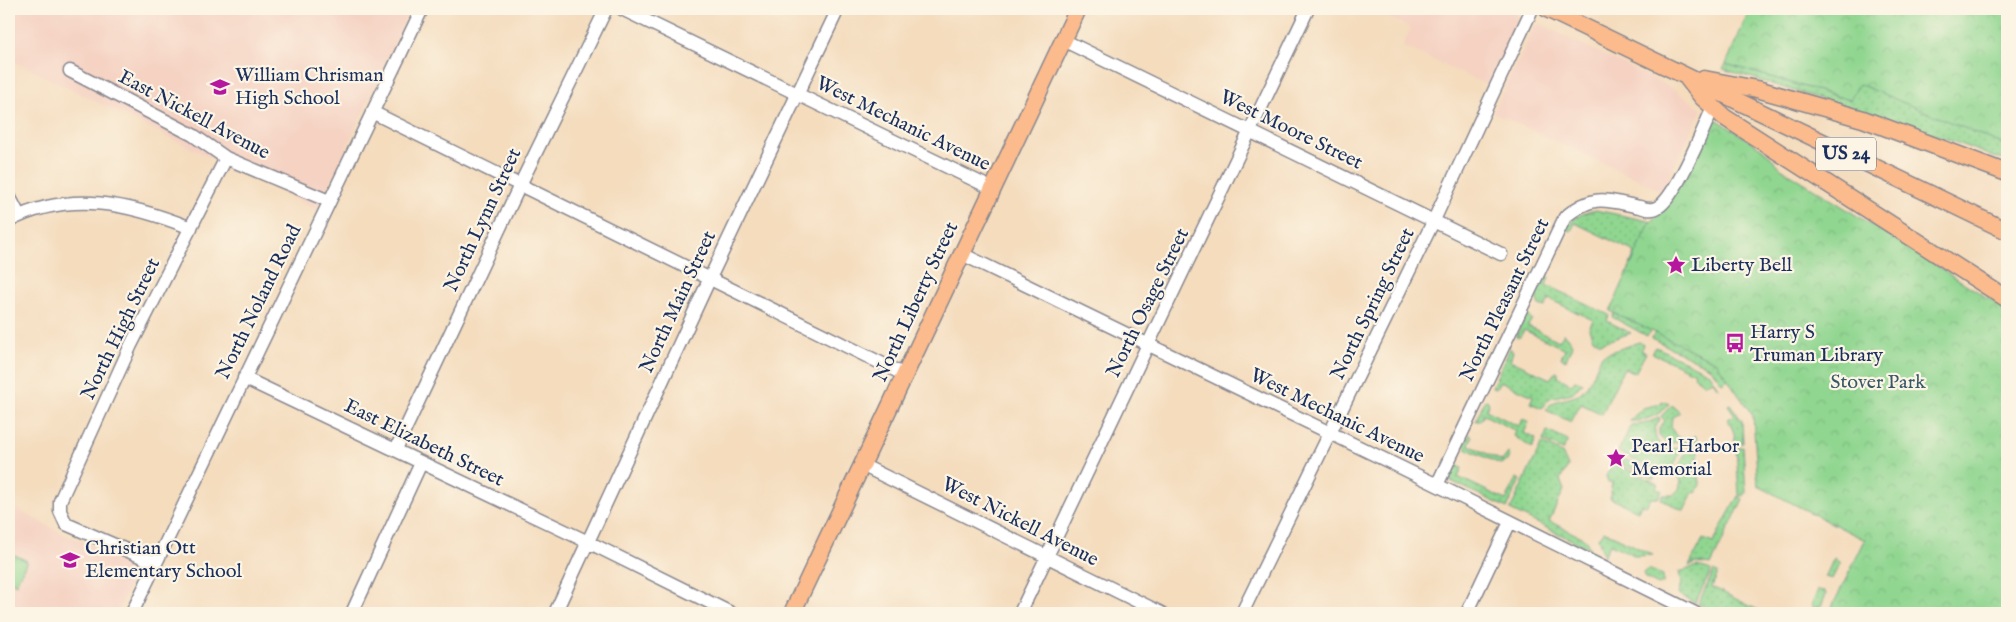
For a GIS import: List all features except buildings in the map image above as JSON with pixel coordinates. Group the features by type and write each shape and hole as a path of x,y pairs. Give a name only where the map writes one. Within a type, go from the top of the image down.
{"main road":[{"name":"North Liberty Street","path":"792,613 1078,9"},
{"name":"US 24","path":"1549,9 2007,231"},
{"path":"1685,75 1713,107 1739,126 2007,299"},
{"path":"1685,75 1758,89 1863,120 2007,173"}],"street":[{"name":"North Noland Road","path":"132,613 422,9"},
{"name":"North Lynn Street","path":"396,449 520,185 606,9"},
{"name":"West Mechanic Avenue","path":"622,9 992,189"},
{"name":"North Main Street","path":"555,613 710,278 838,9"},
{"name":"North Osage Street","path":"1020,613 1308,9"},
{"name":"North Spring Street","path":"1242,613 1434,220 1532,9"},
{"name":"West Moore Street","path":"1063,40 1501,254"},
{"name":"East Nickell Avenue","path":"70,72 193,134 226,158 329,201"},
{"name":"North Pleasant Street","path":"1437,485 1565,217 1580,204 1600,199 1651,210 1663,204 1690,159 1713,107"},
{"path":"372,112 905,375"},
{"name":"North High Street","path":"156,563 66,524 60,502 131,345 226,158"},
{"path":"9,196 14,218 62,204 99,202 150,212 191,228"},
{"name":"West Mechanic Avenue","path":"962,254 1695,613"},
{"name":"East Elizabeth Street","path":"244,378 396,449 421,463 588,542 731,613"},
{"path":"352,613 421,463"},
{"name":"West Nickell Avenue","path":"862,464 1161,613"},
{"path":"1467,613 1510,522"}],"shaded area":[{"name":"William Chrisman High School","path":"9,9 411,9 317,210 9,59"},
{"path":"1371,9 1513,9 1517,15 1517,22 1487,85 1403,46 1411,28"},
{"path":"1540,24 1670,87 1702,109 1662,191 1493,112 1535,26"},
{"name":"Christian Ott Elementary School","path":"9,505 65,535 140,563 117,613 9,613"}],"green space":[{"path":"1750,9 2007,9 2007,146 1859,84 1850,100 1726,64"},
{"path":"1726,64 1850,100 1859,83 2007,146 2007,162 1931,133 1723,69"},
{"name":"Stover Park","path":"1716,119 1764,150 1781,168 2007,310 2007,613 1829,613 1865,540 1758,486 1753,416 1716,362 1610,311 1650,223 1667,206"},
{"path":"1596,210 1658,223 1656,327 1647,336 1612,317 1634,271 1639,269 1630,265 1635,252 1575,223 1571,231 1567,230 1574,219"},
{"path":"1543,274 1549,277 1546,285 1609,315 1607,321 1631,333 1601,343 1593,339 1589,329 1593,320 1549,299 1545,307 1539,305 1536,293"},
{"path":"1528,315 1532,319 1528,326 1559,341 1564,333 1570,340 1572,346 1566,360 1561,358 1565,349 1524,330 1520,337 1516,337 1524,317"},
{"path":"1657,330 1743,368 1722,383 1711,368 1651,338"},
{"path":"1639,342 1643,344 1641,350 1646,353 1635,373 1624,368 1602,414 1581,404 1571,422 1546,410 1553,403 1576,396 1584,390 1602,355"},
{"path":"1656,347 1709,373 1719,389 1712,380 1705,384 1694,376 1695,373 1652,353"},
{"path":"1510,348 1513,352 1510,360 1550,379 1556,371 1558,372 1558,377 1571,384 1575,380 1583,383 1572,393 1550,398 1542,408 1530,403 1533,396 1500,381 1496,388 1492,387"},
{"path":"1487,400 1489,403 1486,410 1518,426 1523,419 1529,422 1524,433 1536,439 1532,448 1514,436 1516,431 1484,415 1480,421 1476,421 1484,401"},
{"path":"1662,401 1669,404 1656,415 1646,419 1629,421 1643,408 1660,404"},
{"path":"1730,404 1742,421 1743,443 1735,444 1734,433 1728,419 1735,415 1728,405"},
{"path":"1672,405 1680,413 1672,417 1671,428 1677,437 1685,439 1690,436 1682,448 1678,442 1667,444 1659,436 1659,428 1665,421 1661,416"},
{"path":"1659,418 1660,420 1655,431 1657,441 1665,447 1677,448 1679,454 1671,473 1665,470 1663,474 1618,452 1631,425 1643,424"},
{"path":"1547,431 1568,441 1563,450 1543,441"},
{"path":"1470,434 1472,437 1469,445 1502,461 1508,453 1510,456 1508,461 1500,464 1467,449 1464,444"},
{"path":"1695,435 1697,439 1700,485 1696,493 1693,492 1684,511 1661,499 1663,495 1673,495 1679,489 1681,481 1676,471"},
{"path":"1542,443 1562,453 1568,466 1560,480 1564,490 1549,521 1585,539 1590,549 1510,510"},
{"path":"1743,447 1746,492 1744,496 1739,495 1736,448"},
{"path":"1616,455 1656,474 1654,479 1614,460"},
{"path":"1613,462 1658,484 1656,488 1662,491 1658,498 1651,498 1646,506 1641,504 1638,511 1610,498 1612,482 1608,482 1606,476"},
{"path":"1455,464 1462,468 1458,477 1506,500 1517,478 1520,480 1507,508 1447,479"},
{"path":"1738,496 1743,499 1711,565 1696,563 1689,566 1703,539 1713,543"},
{"path":"1604,531 1653,555 1636,556 1610,544 1604,556 1598,538"},
{"path":"9,552 27,561 16,584 9,580"},
{"path":"1834,558 1840,563 1832,579 1825,577"},
{"path":"1697,566 1712,570 1695,603 1678,594 1681,583 1679,572"},
{"path":"1648,569 1663,575 1663,583 1658,585 1645,578 1643,573"},
{"path":"1714,571 1718,573 1712,587 1764,613 1716,613 1698,604"},
{"path":"1818,590 1825,591 1826,595 1821,606 1814,608 1811,605"}],"place":[{"name":"William Chrisman High School","path":"220,87"},
{"name":"Liberty Bell","path":"1676,265"},
{"name":"Harry S Truman Library","path":"1735,343"},
{"name":"Pearl Harbor Memorial","path":"1616,458"},
{"name":"Christian Ott Elementary School","path":"70,560"}]}
